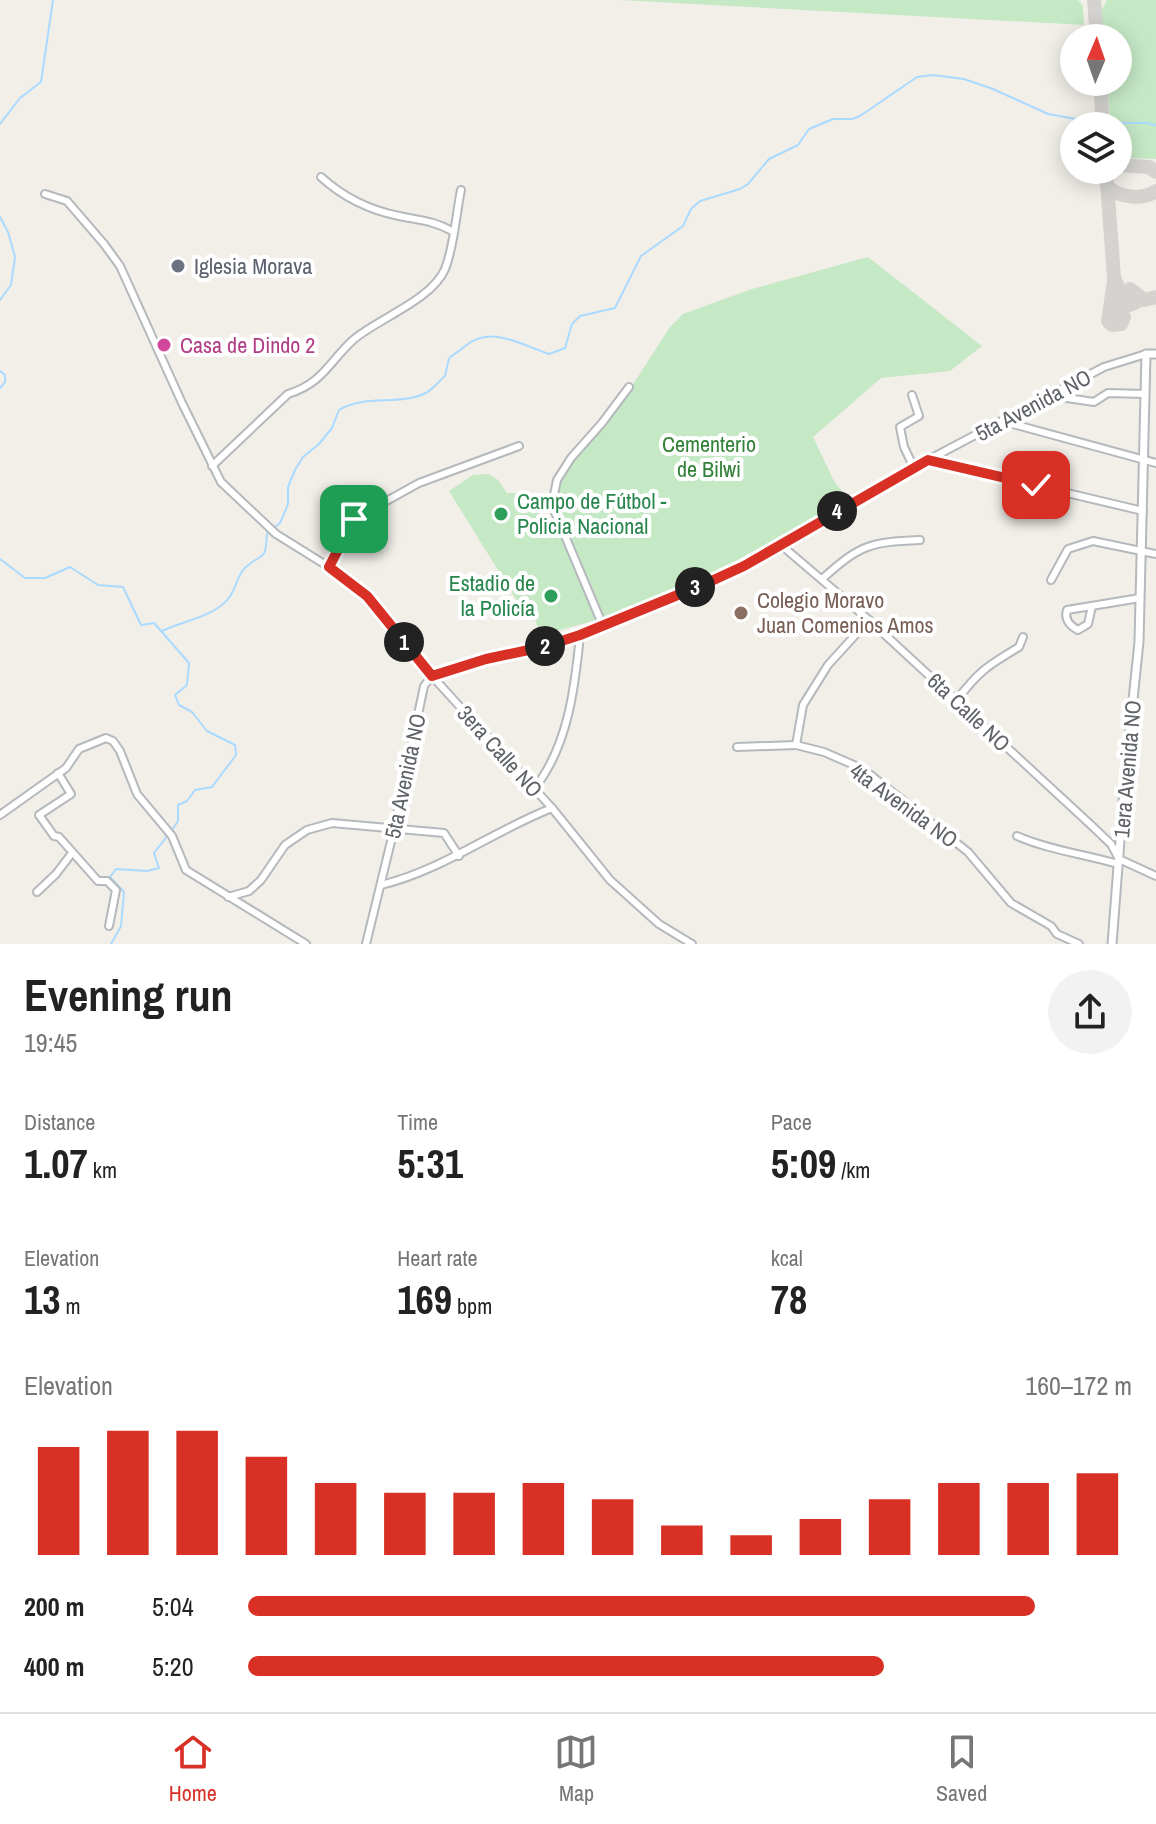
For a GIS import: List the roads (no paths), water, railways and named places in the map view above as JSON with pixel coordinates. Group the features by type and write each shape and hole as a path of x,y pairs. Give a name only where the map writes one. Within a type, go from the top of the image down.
{"street":[{"path":"321,177 337,192 355,202 394,215 433,222 452,231"},
{"path":"212,466 288,394 301,390 322,376 354,339 402,310 435,282 445,270 461,190"},
{"name":"3era Calle NO","path":"45,194 67,201 104,244 129,283 221,482 276,534 329,567 367,596 432,676 552,808 610,880 659,924 692,944"},
{"path":"1146,354 1156,354"},
{"name":"5ta Avenida NO","path":"366,944 424,686 432,676 580,635 744,566 928,460 1104,367 1146,354"},
{"name":"1era Avenida NO","path":"1112,944 1139,642 1146,354"},
{"path":"603,626 552,505 557,480 571,458 629,387"},
{"path":"1060,391 1067,398 1094,402 1108,393 1145,394"},
{"path":"912,395 919,416 900,427 904,447 914,468"},
{"path":"1002,421 1156,463"},
{"path":"329,567 354,519 419,483 519,446"},
{"path":"928,460 1143,511"},
{"path":"822,579 850,554 871,544 920,540"},
{"path":"1051,580 1068,549 1093,541 1156,554"},
{"name":"6ta Calle NO","path":"781,545 869,620 1091,825 1111,844 1119,862 1156,876"},
{"path":"1092,606 1088,624 1078,630 1072,627 1066,617 1067,610 1140,598"},
{"path":"796,745 803,705 828,665 869,620"},
{"path":"533,790 548,768 568,714 574,691 580,635"},
{"path":"956,701 979,671 1019,647 1023,637"},
{"path":"0,815 66,768 79,749 106,738 113,741 120,751 137,794 169,833 186,870 306,944"},
{"name":"4ta Avenida NO","path":"737,747 796,745 824,752 863,769 968,852 1011,903 1051,926 1057,934 1079,944"},
{"path":"58,773 71,794 39,815 54,836 59,837 98,881 107,881 116,890 109,926"},
{"path":"381,885 411,877 459,856 515,823 552,808"},
{"path":"228,897 249,891 261,880 285,845 307,830 332,823 444,833 459,856"},
{"path":"1017,836 1043,847 1119,862"},
{"path":"37,892 72,853"}],"waterway":[{"path":"0,124 20,98 41,82 53,0"},
{"path":"162,631 206,614 228,599 243,570 263,555 267,534 280,523 288,504 288,487 295,470 303,457 332,428 339,410 360,402 405,399 426,393 445,376 450,357 474,340 484,337 506,338 549,354 565,348 572,324 580,316 615,308 641,256 683,226 691,209 700,201 748,184 769,159 798,145 809,129 833,119 860,116 917,77 933,75 964,79 1060,116"},
{"path":"1132,123 1156,125"},
{"path":"0,217 15,257 11,285 0,300"},
{"path":"0,371 5,375 5,382 0,388"},
{"path":"0,559 25,578 45,578 70,567 98,585 123,587 141,625 154,623 189,663 187,685 175,695 179,705 192,712 207,731 235,745 236,755 212,787 195,790 187,801 178,805 178,821 172,830"},
{"path":"111,944 121,926 124,892 110,877 116,869 147,871 159,868 154,853 168,835"}],"place":[{"name":"Iglesia Morava","path":"178,266"},
{"name":"Casa de Dindo 2","path":"164,345"},
{"name":"Campo de Fútbol - Policia Nacional","path":"501,514"},
{"name":"Estadio de la Policía","path":"551,596"},
{"name":"Colegio Moravo Juan Comenios Amos","path":"741,613"}],"park label":[{"name":"Cementerio de Bilwi","path":"709,456"}]}
